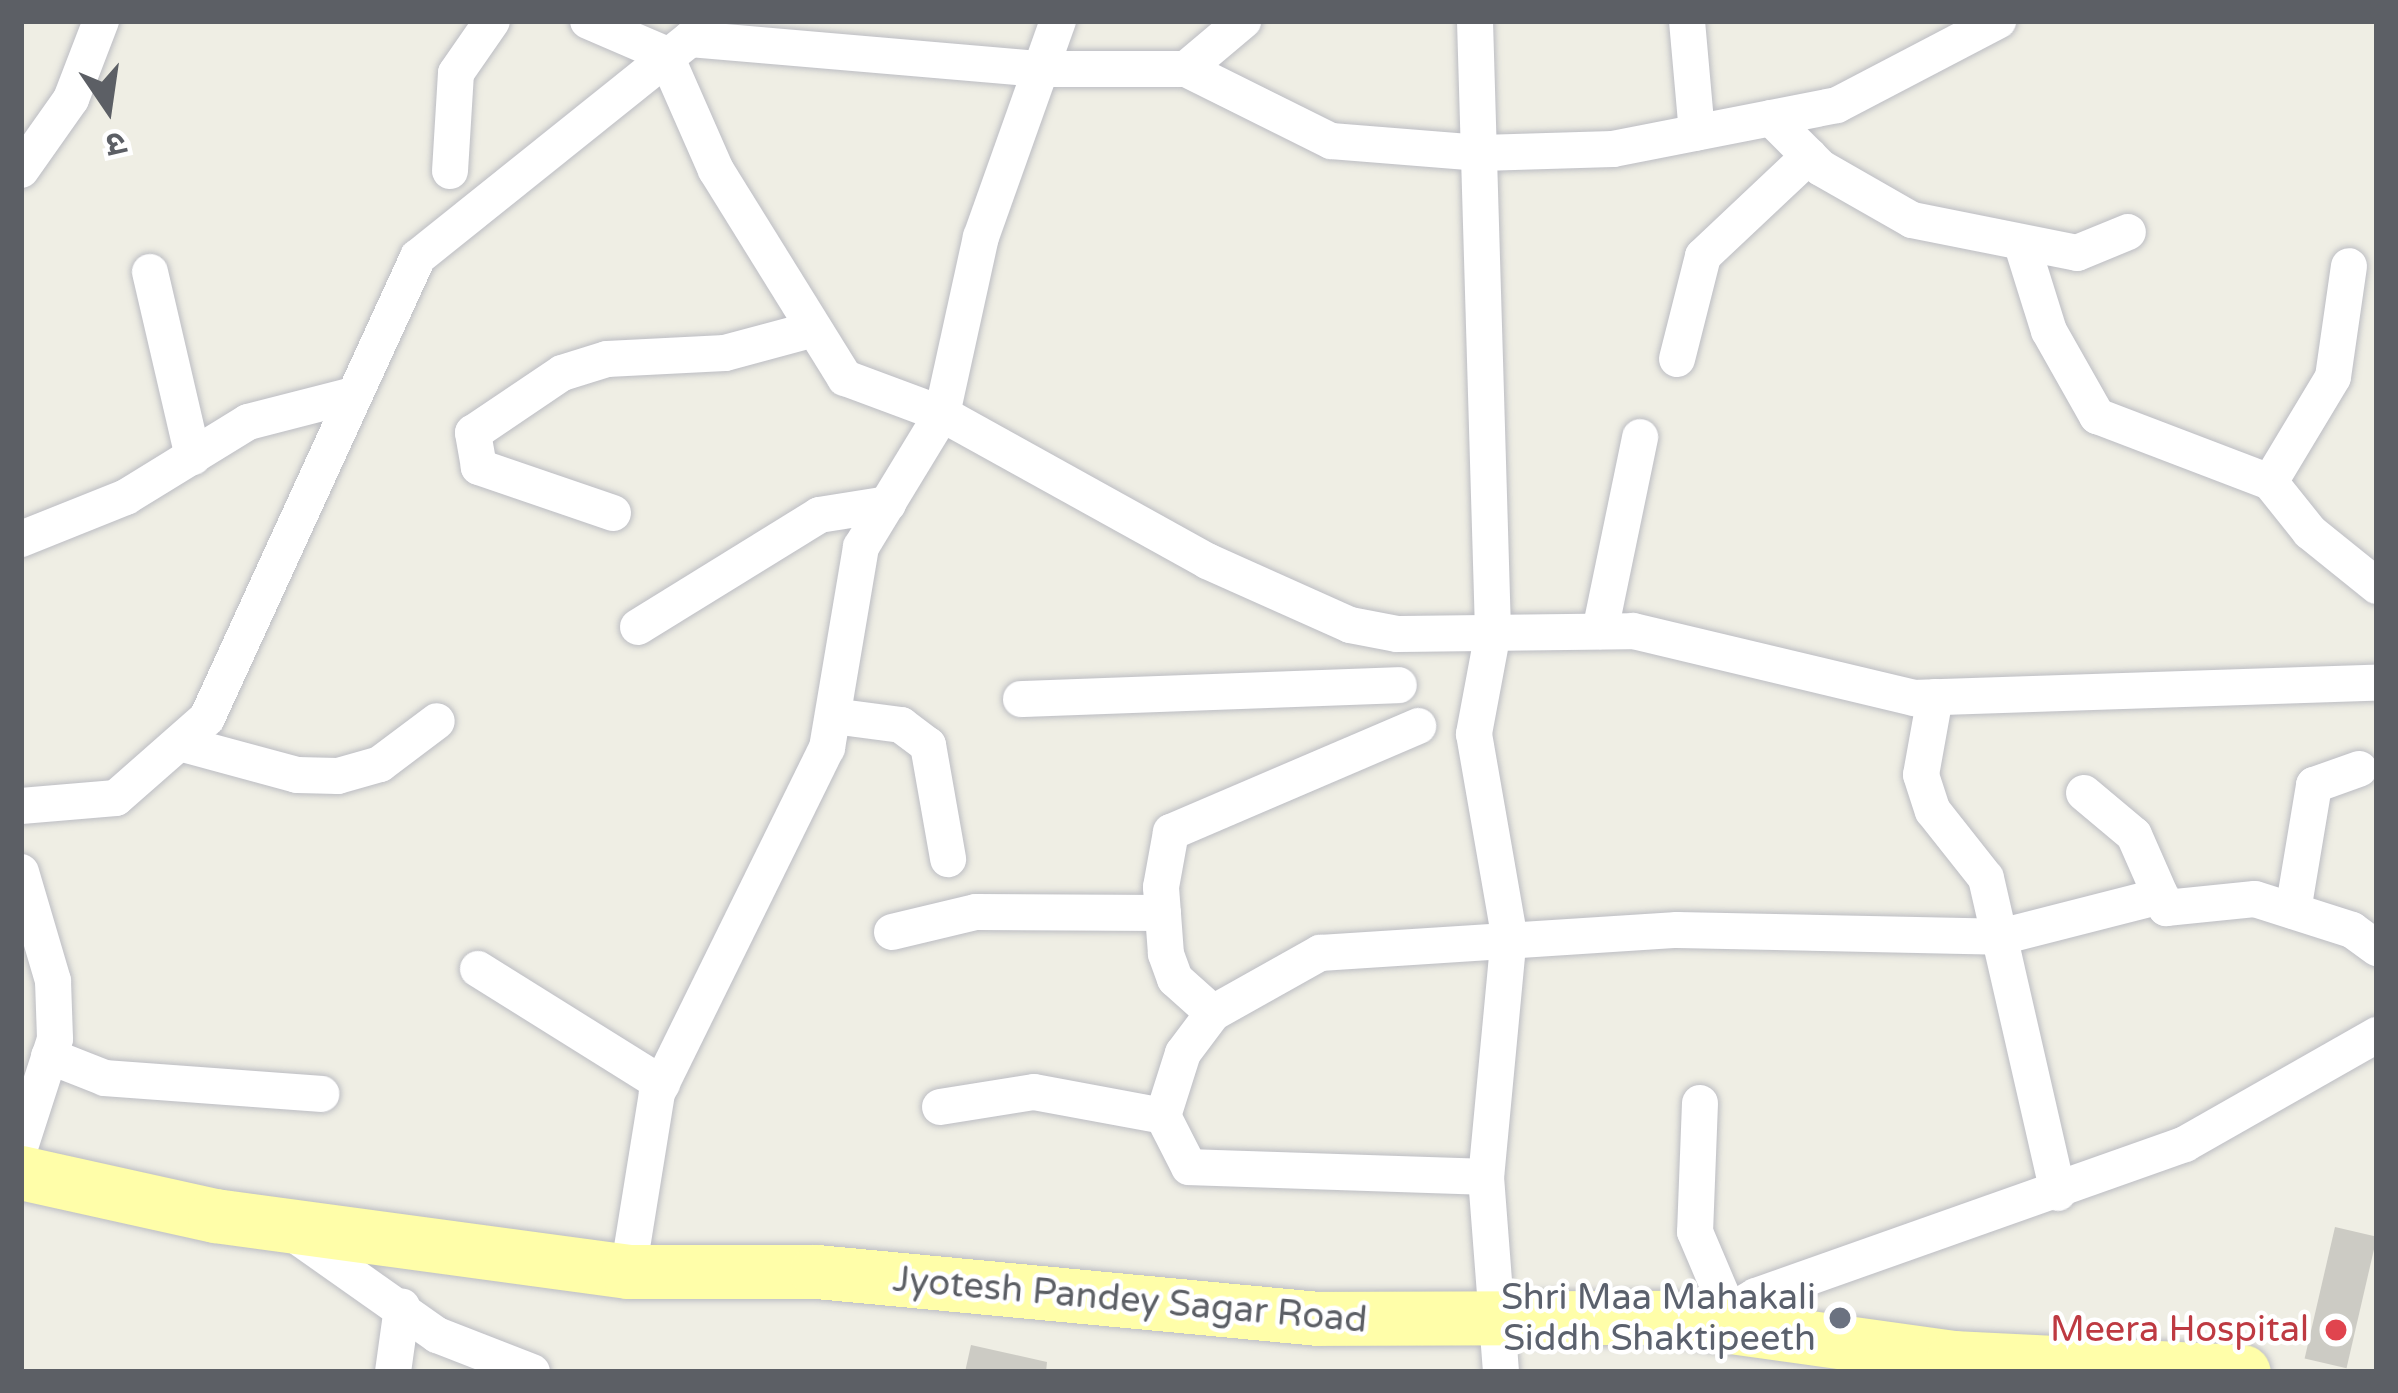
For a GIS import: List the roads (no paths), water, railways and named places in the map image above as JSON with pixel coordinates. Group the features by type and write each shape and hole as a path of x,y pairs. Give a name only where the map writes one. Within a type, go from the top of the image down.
{"main road":[{"name":"Jyotesh Pandey Sagar Road","path":"21,1173 278,1226 628,1272 817,1272 1500,1348 1718,1318 1954,1358 2244,1372"}],"street":[{"path":"21,170 71,99 101,21"},
{"path":"450,171 456,73 492,21"},
{"path":"588,21 667,35 1041,69 1186,69 1330,141 1481,153 1613,149 1838,105 1998,21"},
{"path":"628,1272 662,1084 740,938 827,748 861,547 942,414 981,237 1058,21"},
{"path":"1186,69 1243,21"},
{"path":"1475,21 1492,632 1474,734 1509,935 1486,1177 1500,1348"},
{"path":"1687,21 1697,133"},
{"path":"667,35 716,170 845,378 942,414 1207,561 1350,625 1397,634 1600,631 1935,697 2377,683"},
{"path":"21,806 116,798 207,718 418,257 667,35"},
{"path":"1771,118 1809,156 1912,220 2023,248 2078,253 2128,232"},
{"path":"1677,359 1703,256 1809,156"},
{"path":"2023,248 2049,331 2097,416 2270,482 2310,532 2377,586"},
{"path":"2270,482 2333,377 2349,266"},
{"path":"150,272 193,457"},
{"path":"613,513 479,467 473,433 562,373 607,359 725,353 814,329"},
{"path":"21,538 126,497 248,422 353,395"},
{"path":"1600,631 1640,437"},
{"path":"638,627 790,529 888,504"},
{"path":"1397,634 1400,705 1418,726"},
{"path":"1021,699 1399,685"},
{"path":"1935,697 1921,775 1933,811 1986,878 2058,1192"},
{"path":"833,716 902,725 928,745 948,859"},
{"path":"178,743 297,775 338,776 380,764 437,721"},
{"path":"1213,1013 1175,979 1163,913 1171,832 1418,726 1474,734"},
{"path":"2293,910 2314,784 2359,769"},
{"path":"2084,794 2134,836 2166,908 2255,898 2377,947"},
{"path":"21,872 53,981 49,1056 21,1144"},
{"path":"1486,1177 1189,1166 1163,1115 1183,1053 1213,1013 1320,952 1509,935 2000,937 2161,896"},
{"path":"892,932 976,912 1163,913"},
{"path":"478,969 662,1084"},
{"path":"1700,1103 1695,1232 1718,1318 2185,1144 2377,1034"},
{"path":"49,1056 105,1078 321,1094"},
{"path":"940,1107 1034,1092 1163,1115"},
{"path":"278,1226 437,1335 532,1372"},
{"path":"393,1372 402,1307"}],"place":[{"name":"Shri Maa Mahakali Siddh Shaktipeeth","path":"1840,1318"},
{"name":"Meera Hospital","path":"2336,1330"}]}
